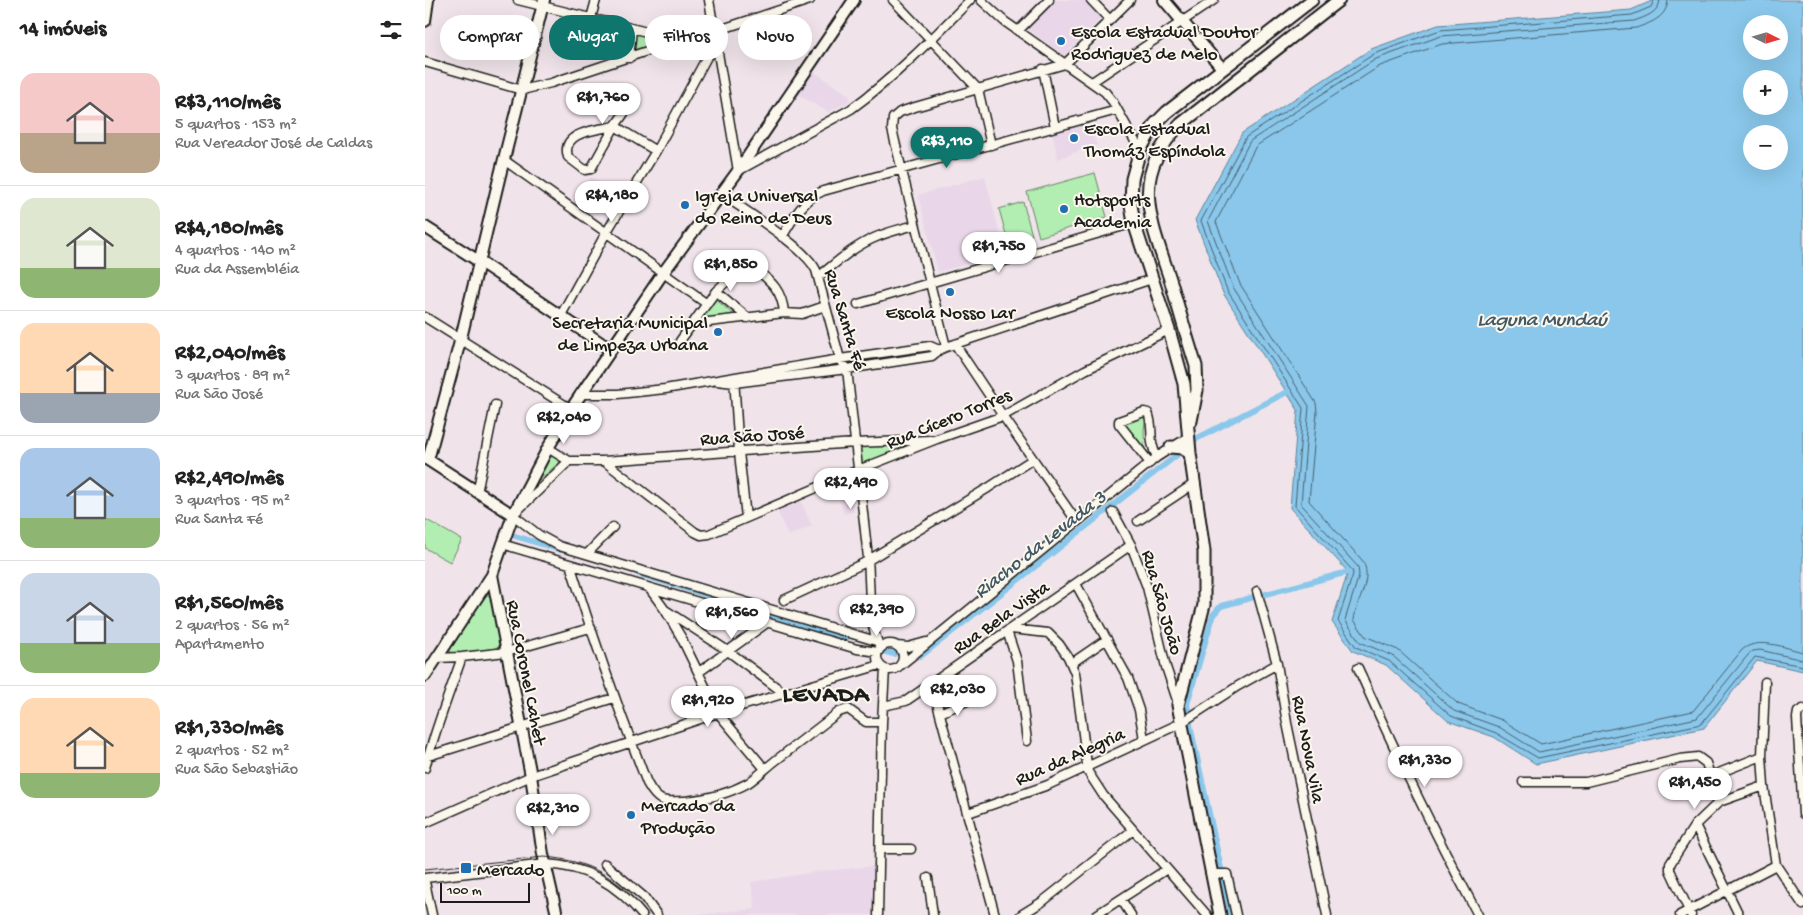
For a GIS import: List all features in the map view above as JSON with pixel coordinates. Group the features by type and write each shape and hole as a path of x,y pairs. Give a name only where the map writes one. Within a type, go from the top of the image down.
{"main road":[{"path":"1220,915 1220,873 1202,828 1186,721 1178,705 1204,604 1203,551 1190,453 1184,384 1169,330 1134,223 1131,192 1140,150 1155,124 1167,112 1222,68 1312,0"},
{"path":"1189,428 1197,390 1197,374 1151,219 1148,193 1151,169 1156,155 1164,143 1181,124 1339,0"},
{"path":"1143,252 1151,252 1159,247"},
{"path":"1148,267 1155,261 1164,262"},
{"path":"1168,449 1182,448 1190,453"}],"street":[{"path":"425,21 428,0"},
{"path":"518,0 543,3 581,15"},
{"path":"592,15 596,0"},
{"path":"709,0 711,15"},
{"path":"777,11 784,0"},
{"path":"728,27 810,0"},
{"path":"425,676 492,575 515,513 548,448 580,394 720,193 751,158 854,0"},
{"path":"893,0 930,41 978,89 991,145"},
{"path":"751,158 851,109 930,41 970,0"},
{"path":"981,0 1004,21 1092,82 1109,96 1140,150"},
{"path":"1018,31 1049,0"},
{"path":"1091,0 1110,20"},
{"path":"943,348 930,282 901,171 892,121 900,112 915,107 1065,64 1130,0"},
{"path":"1164,0 1222,68"},
{"path":"1092,82 1215,0"},
{"path":"543,3 461,338 427,459 477,493 515,513 549,541 879,647"},
{"path":"425,62 522,90 551,83 623,60"},
{"path":"560,317 606,233 656,151 705,60"},
{"path":"718,60 738,171"},
{"path":"1043,69 1055,127"},
{"path":"634,100 615,126 594,165 589,170 585,170 572,161 567,153 571,139 592,131 615,126 656,151"},
{"path":"782,237 801,207 814,195 1117,110"},
{"path":"505,160 707,304"},
{"name":"Rua Santa Fé","path":"720,193 782,237 810,260 818,277 840,359 847,369 868,560 873,628 879,647"},
{"path":"858,304 1134,223"},
{"path":"818,277 851,250 864,243 915,225"},
{"path":"425,227 604,345 608,355"},
{"path":"680,341 716,292 743,266 749,264 777,288 783,303 784,313"},
{"path":"580,394 618,394 734,379 847,369 932,356 943,348 1152,279"},
{"path":"716,292 748,318"},
{"path":"692,324 784,313 802,314 825,306"},
{"path":"425,317 461,338 571,410"},
{"name":"Rua Cícero Torres","path":"603,461 695,532 701,535 709,534 857,470 1003,416 1085,370 1169,330"},
{"path":"604,345 615,344"},
{"path":"955,344 1077,522"},
{"path":"734,379 840,359 930,346 943,348"},
{"path":"734,379 746,518"},
{"path":"477,493 495,405"},
{"path":"1150,463 1123,431 1119,421 1144,412 1149,413 1151,420 1151,442 1157,457"},
{"path":"1168,449 1189,428"},
{"path":"425,823 531,776 718,713 784,693 883,667 894,670 1168,449 1189,428"},
{"name":"Rua São José","path":"569,461 603,461 937,439"},
{"path":"515,513 569,461 548,448"},
{"path":"784,600 868,560 1033,459"},
{"path":"1138,521 1195,483"},
{"name":"Rua São João","path":"1113,512 1131,544 1147,586 1166,667 1178,705"},
{"path":"587,554 613,527"},
{"path":"502,544 857,648 879,647 889,644 908,647 928,642"},
{"name":"Rua Bela Vista","path":"883,706 907,701 932,685 1131,544"},
{"path":"570,564 614,698 647,783 654,796 669,801 694,800 722,794 749,782 845,709 848,709 866,722 882,722"},
{"name":"Rua Coronel Cahet","path":"492,575 557,915"},
{"path":"1076,584 1128,678 1139,710 1144,739"},
{"path":"649,588 665,610 699,672 718,713 765,769"},
{"name":"Rua Nova Vila","path":"1258,594 1277,664 1287,723 1327,915"},
{"path":"665,610 728,651 784,693"},
{"path":"699,672 768,622"},
{"path":"436,658 506,652 590,628"},
{"path":"1027,741 1017,662 1009,630 1041,631 1048,634 1059,644 1072,663 1075,673 1086,768 1090,776 1103,795 1207,915"},
{"path":"1072,663 1107,639"},
{"path":"897,646 900,648 903,656 901,665"},
{"path":"879,647 877,659 883,667 879,915"},
{"path":"425,768 426,757 462,657"},
{"name":"Rua da Alegria","path":"968,813 1032,792 1186,721 1238,686 1277,664"},
{"path":"1358,668 1428,819 1478,915"},
{"path":"1765,682 1762,756 1764,786 1776,865 1803,905"},
{"path":"932,685 995,915"},
{"path":"426,757 614,698"},
{"path":"940,713 967,701"},
{"path":"1803,709 1798,712 1797,718 1803,814"},
{"path":"1711,776 1762,756"},
{"path":"1523,782 1586,782 1694,757 1702,759 1706,763 1719,802"},
{"path":"1690,913 1670,870 1670,864 1695,825 1719,802 1764,786"},
{"path":"1695,825 1739,915"},
{"path":"1021,915 1042,902 1133,830"},
{"path":"880,849 911,849"},
{"path":"425,878 546,864 559,865 596,876 624,895 642,915"},
{"path":"605,864 644,897 657,915"},
{"path":"1680,915 1690,913 1776,865"},
{"path":"1096,915 1167,869"},
{"path":"1220,873 1236,915"},
{"path":"927,878 933,915"},
{"path":"425,882 432,915"},
{"path":"1121,899 1131,915"}],"shaded area":[{"name":"Escola Estadual Doutor Rodriguez de Melo","path":"1052,0 1089,0 1104,15 1064,56 1025,27"},
{"path":"811,70 849,95 850,101 828,112 795,93"},
{"name":"Escola Estadual Thomáz Espíndola","path":"1088,121 1097,145 1058,159 1052,131"},
{"path":"985,176 1005,253 938,272 918,195"},
{"path":"591,177 605,187 589,210 575,200"},
{"path":"849,477 853,512 844,514 833,483"},
{"path":"799,497 812,526 788,536 776,508"},
{"path":"875,866 872,915 691,915 755,909 751,882 822,871"}],"green space":[{"path":"635,31 645,34 645,49 635,53"},
{"path":"1095,173 1107,217 1039,237 1027,192"},
{"path":"1023,202 1032,235 1008,242 999,209"},
{"path":"712,296 734,315 694,320"},
{"path":"1146,414 1144,430 1145,457 1117,424"},
{"path":"923,442 861,467 858,445"},
{"path":"546,450 562,460 522,495"},
{"path":"425,519 462,540 450,562 425,548"},
{"path":"486,595 490,596 502,647 454,655 450,650"}],"water":[{"name":"Laguna Mundaú","path":"1654,0 1803,0 1803,671 1757,661 1704,728 1536,764 1494,737 1448,721 1386,665 1353,651 1332,622 1348,572 1290,508 1298,410 1223,293 1195,220 1242,133 1371,49 1438,25 1631,10"}],"waterway":[{"name":"Riacho da Levada 3","path":"1196,439 1287,392"},
{"name":"Riacho da Levada 3","path":"921,656 1177,455"},
{"name":"Riacho da Levada 3","path":"515,536 561,550"},
{"path":"1231,915 1187,704 1213,615 1221,606 1348,572"},
{"name":"Riacho da Levada 3","path":"639,574 846,638"},
{"name":"Riacho da Levada 3","path":"882,651 894,654"}],"tram line":[{"path":"425,869 544,857 575,862 590,867 615,882 627,891 648,915"}],"place":[{"name":"Escola Estadual Doutor Rodriguez de Melo","path":"1061,41"},
{"name":"Escola Estadual Thomáz Espíndola","path":"1074,138"},
{"name":"Igreja Universal do Reino de Deus","path":"685,205"},
{"name":"Hotsports Academia","path":"1064,209"},
{"name":"Escola Nosso Lar","path":"950,292"},
{"name":"Secretaria Municipal de Limpeza Urbana","path":"718,332"},
{"name":"Mercado da Produção","path":"631,815"},
{"name":"Mercado","path":"466,868"}],"district":[{"name":"LEVADA","path":"826,693"}]}
